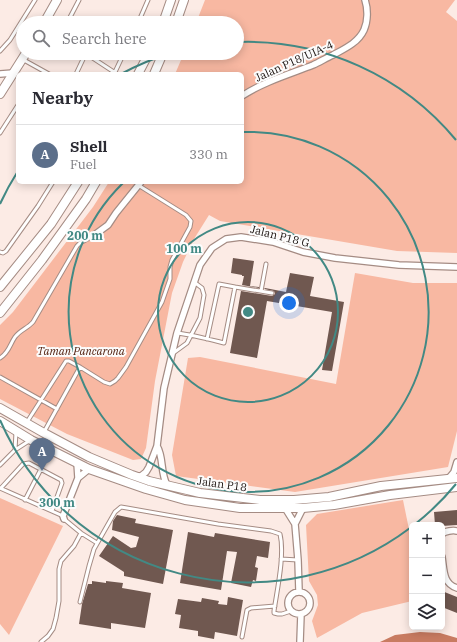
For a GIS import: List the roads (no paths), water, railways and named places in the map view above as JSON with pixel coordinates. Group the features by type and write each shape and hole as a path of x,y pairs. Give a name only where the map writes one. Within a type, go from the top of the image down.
{"street":[{"path":"50,16 57,0"},
{"path":"164,16 167,0"},
{"path":"165,16 171,0"},
{"path":"178,16 184,0"},
{"name":"Jalan P18/UIA-4","path":"244,95 276,79 314,64 344,49 357,40 364,31 366,23 367,16 365,0"},
{"path":"0,94 21,60"},
{"path":"139,72 145,60"},
{"path":"155,72 160,60"},
{"path":"0,74 13,73"},
{"path":"0,287 51,224 77,184"},
{"path":"0,313 42,260 95,184"},
{"path":"93,236 108,225 139,184"},
{"name":"Jalan P18 G","path":"132,476 141,476 146,472 157,446 164,388 177,333 200,265 212,248 226,239 241,237 273,242 303,252 335,258 399,265 457,267"},
{"name":"Jalan P18","path":"0,408 89,457 132,476 200,492 260,500 294,500 329,497 381,486 453,478"},
{"name":"Jalan P18","path":"0,421 31,440 77,463 146,489 184,500 240,508 304,508 334,505 390,494 457,487"},
{"name":"Jalan P18 G","path":"157,446 160,453 163,476 167,485"},
{"path":"453,478 457,462"},
{"path":"63,517 78,478 77,463"},
{"path":"78,478 89,468"},
{"path":"285,508 295,524 299,591"},
{"path":"295,524 304,508"},
{"path":"445,532 457,531"},
{"path":"442,558 446,581 449,585 457,588"},
{"path":"299,591 306,593 310,598 310,608 305,613 301,614 296,614 291,611 288,600 292,594 299,591"},
{"path":"300,642 301,614"}],"lane":[{"path":"25,16 35,0"},
{"path":"71,16 79,0"},
{"path":"141,16 148,0"},
{"path":"0,51 16,30"},
{"path":"29,60 46,72"},
{"path":"77,72 82,60"},
{"path":"96,60 114,72"},
{"path":"116,72 121,60"},
{"path":"0,132 16,108"},
{"path":"0,252 6,251 52,184"},
{"path":"26,423 66,360 107,383 110,384 115,381 121,375 162,302 170,279 170,267 172,260 191,224 191,221 186,215 139,184"},
{"path":"0,358 7,352 16,336 34,322 77,246 93,236"},
{"path":"261,291 266,264"},
{"path":"172,354 187,343 200,318 204,295 202,288 194,282"},
{"path":"207,339 219,284 272,293"},
{"path":"177,333 224,342 236,288"},
{"path":"44,433 80,367"},
{"path":"0,377 57,409"},
{"path":"15,450 16,431"},
{"path":"0,465 15,450 31,440"},
{"path":"52,511 62,481 29,463 23,464 0,488 63,517 81,533 97,543"},
{"path":"25,500 41,469"},
{"path":"80,602 89,566 97,543 115,512 121,508 127,508 218,524 271,531 280,534 281,559 274,613 282,614 291,611"},
{"path":"41,642 53,630 56,618 59,601 59,569 62,561 74,546 81,533"},
{"path":"281,559 298,560"},
{"path":"242,637 247,610 251,608 275,606"}],"place":[{"name":"Shell","path":"42,471"}],"park label":[{"name":"Taman Pancarona","path":"81,351"}]}
